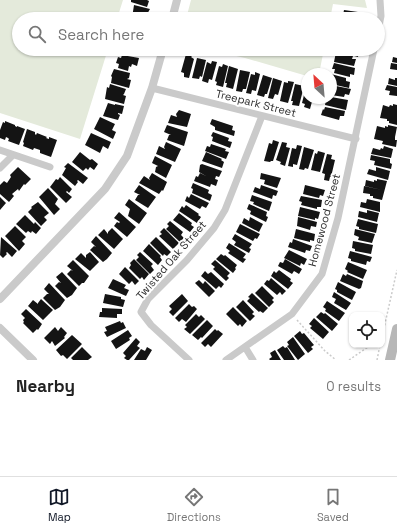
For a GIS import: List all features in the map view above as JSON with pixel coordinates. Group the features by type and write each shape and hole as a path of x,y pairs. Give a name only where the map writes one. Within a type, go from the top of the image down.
{"main road":[{"path":"390,360 397,329"}],"street":[{"path":"174,12 177,0"},
{"path":"380,0 381,12"},
{"path":"0,299 105,189 127,156 152,88 161,56"},
{"name":"Homewood Street","path":"226,360 292,314 322,274 338,218 373,56"},
{"name":"Treepark Street","path":"152,88 356,139"},
{"name":"Twisted Oak Street","path":"189,360 151,325 141,312 148,299 187,260 214,228 225,210 262,116"},
{"path":"0,150 50,167"},
{"path":"0,168 13,155"},
{"path":"0,328 33,360"},
{"path":"245,347 253,360"}],"path":[{"path":"385,324 397,270"},
{"path":"292,314 325,351 336,360"},
{"path":"349,360 367,348"},
{"path":"376,360 379,348"}],"green space":[{"path":"0,0 123,0 119,12 12,12 12,56 106,56 80,139 0,113"},
{"path":"191,0 365,0 367,8 333,4 331,12 188,12"},
{"path":"236,56 323,56 320,68 301,68 301,74"}],"building":[{"path":"131,0 149,1 147,7 131,2"},
{"path":"134,5 150,9 148,12 133,12"},
{"path":"344,10 358,12 344,12"},
{"path":"122,56 128,56 139,58 137,66 132,64 131,67 129,66 128,71 118,68 119,64 116,63 118,57 121,58"},
{"path":"185,56 192,56 191,57 194,59 189,78 184,77 184,73 181,72"},
{"path":"335,56 353,56 352,59 356,59 354,66 334,62"},
{"path":"393,57 397,58 397,63 392,62"},
{"path":"197,58 206,60 202,77 200,76 199,79 192,78"},
{"path":"212,61 217,62 212,80 209,79 208,83 202,81 207,62 211,64"},
{"path":"334,63 355,68 354,75 350,74 350,77 337,74 337,68 332,68"},
{"path":"391,63 397,64 397,70 390,69"},
{"path":"223,64 228,66 223,87 216,85 217,82 215,81 219,66 222,67"},
{"path":"229,66 238,69 233,89 226,87 227,83 225,83"},
{"path":"114,69 130,73 129,78 127,79 131,80 129,88 111,83 111,76"},
{"path":"240,70 250,72 246,89 243,89 242,92 236,91"},
{"path":"255,72 260,74 256,91 252,90 251,94 246,93 251,74 255,75"},
{"path":"263,75 272,78 267,94 265,94 264,97 257,95"},
{"path":"337,76 346,78 346,81 350,82 349,88 337,85"},
{"path":"273,78 282,81 278,95 275,94 273,99 268,98"},
{"path":"389,78 395,80 395,78 397,78 397,86 388,84"},
{"path":"288,81 294,82 288,103 280,101 284,82 288,83"},
{"path":"110,84 126,89 123,95 126,96 124,104 105,99 107,87 109,88"},
{"path":"295,84 301,85 301,98 299,106 292,105 293,101 291,101"},
{"path":"387,85 397,87 397,96 389,95 390,91 385,90"},
{"path":"337,86 351,89 349,95 345,94 344,97 337,96"},
{"path":"337,98 348,100 346,110 325,105 337,104"},
{"path":"108,103 124,106 122,114 118,113 120,115 118,120 103,116"},
{"path":"305,104 311,104 310,109 304,107"},
{"path":"393,104 397,105 397,125 389,123 387,119 380,118 383,105 389,107 390,105 393,106"},
{"path":"325,107 345,111 344,116 340,116 339,120 321,115"},
{"path":"179,110 191,114 187,127 168,123 171,115 177,117 176,114"},
{"path":"100,117 115,124 112,130 116,132 113,139 94,129"},
{"path":"212,119 233,126 232,130 235,131 234,136 215,130 215,127 210,124"},
{"path":"5,121 25,129 19,145 8,141 9,139 6,137 5,140 0,138 0,130 3,122 5,123"},
{"path":"167,125 188,132 184,146 167,140 169,135 171,135 164,132"},
{"path":"388,125 397,127 395,137 395,140 397,140 396,147 382,144 383,141 374,139 377,126 385,128 385,126 388,127"},
{"path":"27,129 35,132 36,135 37,133 47,137 46,138 49,139 49,137 57,140 51,157 40,153 40,150 34,148 33,150 23,146"},
{"path":"213,132 229,138 228,141 232,142 230,148 212,141 213,137 211,136"},
{"path":"91,133 111,142 108,149 103,146 100,153 85,145"},
{"path":"273,140 279,142 273,161 264,161 269,143 272,144"},
{"path":"166,142 181,149 175,162 156,154 159,146 165,149 164,147"},
{"path":"282,142 287,143 286,147 290,148 285,166 276,160"},
{"path":"211,144 226,149 225,151 229,152 226,159 205,151 207,146 210,147"},
{"path":"297,145 302,146 297,165 293,164 293,167 288,166 292,148 296,149"},
{"path":"384,146 393,149 391,158 371,154 373,148 380,150 381,148 383,149"},
{"path":"304,147 314,150 308,169 305,168 304,170 299,169"},
{"path":"318,151 325,153 320,172 311,170 315,153 317,154"},
{"path":"80,152 98,164 94,170 90,167 88,170 86,168 83,171 72,162"},
{"path":"206,152 222,159 221,160 224,162 222,168 202,161"},
{"path":"327,154 332,155 331,159 335,160 329,181 324,180 325,174 322,173"},
{"path":"371,155 390,159 390,163 392,164 391,169 374,165 375,161 370,160"},
{"path":"155,156 172,165 166,178 155,172 156,167 158,166 152,163"},
{"path":"68,163 88,178 83,184 78,180 75,186 62,175 66,168 64,167"},
{"path":"202,164 222,171 219,177 216,176 215,179 218,180 216,186 211,184 210,187 194,181 196,176 198,177 200,173 206,176 199,172 200,165"},
{"path":"18,167 31,179 25,185 24,184 19,191 18,189 12,194 14,196 9,202 0,194 0,185 4,181 7,183 11,177 10,175"},
{"path":"376,167 390,171 388,180 367,174 369,169 376,171"},
{"path":"152,173 167,182 163,191 162,190 159,194 139,183 144,176 150,180 149,178"},
{"path":"261,173 281,178 277,188 264,184 265,180 260,179"},
{"path":"60,177 72,189 69,193 67,191 66,192 72,197 66,203 50,187 56,179 58,180"},
{"path":"377,179 387,181 382,200 373,198 370,194 363,193 364,186 382,190 365,186 366,180 374,182 374,180 377,181"},
{"path":"193,183 209,190 208,193 212,195 210,201 192,193 193,189 191,188"},
{"path":"139,185 156,197 148,208 135,200 138,195 140,195 134,192"},
{"path":"261,185 278,191 276,196 273,195 272,199 253,192 255,187 260,189"},
{"path":"305,185 325,190 323,196 320,195 319,198 303,194"},
{"path":"48,188 58,199 55,204 60,209 54,215 39,197"},
{"path":"191,194 209,203 206,208 202,206 200,209 185,201 187,196 189,198"},
{"path":"252,195 272,202 269,211 253,204 254,202 250,201"},
{"path":"301,196 322,200 321,207 317,207 317,209 301,205 302,202 299,201"},
{"path":"0,197 6,203 0,210"},
{"path":"129,199 147,213 139,224 128,216 130,209 125,205"},
{"path":"367,199 380,202 380,212 360,207 361,202 366,203"},
{"path":"38,202 49,213 44,217 47,220 41,226 28,212 32,208 31,207"},
{"path":"249,204 267,212 266,216 268,217 266,222 250,214 251,211 247,209"},
{"path":"186,205 201,217 197,223 179,211 182,206 184,208"},
{"path":"300,207 320,212 318,219 315,218 315,220 298,216"},
{"path":"367,210 379,213 377,222 358,217 359,211 367,213"},
{"path":"119,212 136,227 127,237 114,226 117,222 120,222 114,218"},
{"path":"179,213 192,223 191,225 194,227 190,232 173,220"},
{"path":"25,215 34,224 35,222 41,228 36,234 32,231 31,233 28,231 26,233 16,224"},
{"path":"250,217 263,224 259,232 242,223 244,218 249,221"},
{"path":"298,217 317,222 316,227 311,226 310,230 297,226"},
{"path":"358,219 378,224 376,233 359,229 359,227 356,226"},
{"path":"170,221 183,232 181,235 184,238 180,242 166,229 169,226 167,224"},
{"path":"240,224 260,234 257,239 255,238 253,241 236,232"},
{"path":"15,226 26,237 22,241 25,244 19,251 5,236"},
{"path":"112,228 123,239 114,249 98,235 104,229 108,234"},
{"path":"164,228 179,243 173,249 159,236 162,234 160,232"},
{"path":"296,229 315,234 314,241 310,240 310,242 294,238"},
{"path":"355,229 375,234 372,243 358,240 359,237 354,235"},
{"path":"235,234 252,244 249,248 251,249 249,253 234,245 236,242 232,239"},
{"path":"96,236 112,253 103,262 90,250 94,246 96,247 91,242"},
{"path":"1,237 17,251 12,257 7,252 3,258 0,255"},
{"path":"156,237 171,252 167,256 164,254 163,256 150,243"},
{"path":"293,239 312,246 310,251 306,250 305,253 288,247 290,242 292,243"},
{"path":"353,241 373,245 371,254 355,251 355,249 352,248"},
{"path":"229,243 246,254 243,258 246,259 243,263 228,253 230,251 226,248"},
{"path":"149,244 161,256 160,257 162,260 158,265 143,251"},
{"path":"289,250 307,259 304,265 301,263 300,266 284,258"},
{"path":"350,251 372,257 370,262 367,261 366,265 351,261 351,259 348,258"},
{"path":"90,252 99,262 90,271 75,259 81,253 86,258 86,255"},
{"path":"140,252 153,264 151,266 154,270 150,274 136,260 139,257 137,255"},
{"path":"221,254 224,256 225,255 237,265 233,273 216,259"},
{"path":"134,259 149,274 144,280 142,277 140,279 129,268 131,265 130,263"},
{"path":"285,259 302,269 299,274 294,271 292,274 278,266 280,262 283,263"},
{"path":"73,260 89,276 84,283 79,286 67,274 71,270 73,271 67,266"},
{"path":"215,260 230,273 227,276 229,278 226,281 213,269 215,267 211,264"},
{"path":"348,262 367,270 363,279 347,272 348,271 345,269"},
{"path":"125,267 139,281 135,285 132,281 129,284 119,274"},
{"path":"279,270 291,279 290,281 293,283 288,289 271,276 274,271 276,273"},
{"path":"205,271 208,274 211,272 224,284 221,288 219,286 216,289 201,276"},
{"path":"62,272 77,288 72,295 67,298 55,286 59,282 61,283 56,277"},
{"path":"343,274 346,276 347,274 363,281 361,288 359,289 340,281"},
{"path":"271,278 286,291 282,295 280,292 277,295 264,284"},
{"path":"113,279 126,285 124,288 129,290 126,296 108,288"},
{"path":"199,280 203,284 205,281 215,291 209,297 195,283"},
{"path":"338,282 356,292 352,300 337,292 335,289"},
{"path":"49,283 65,300 60,307 55,310 43,298 49,294 44,289"},
{"path":"262,286 274,298 272,300 274,302 269,307 255,293"},
{"path":"334,292 351,303 346,310 334,303 336,299 332,297"},
{"path":"252,293 268,308 263,313 260,311 259,312 247,301 250,298 248,297"},
{"path":"105,294 121,297 121,299 125,300 123,307 103,303"},
{"path":"182,294 188,301 173,316 169,312 172,309 169,306"},
{"path":"41,299 53,310 43,320 28,306 33,300 38,304"},
{"path":"243,300 254,312 252,314 255,316 250,321 236,307"},
{"path":"327,301 345,313 339,321 325,311 326,309 323,307"},
{"path":"189,304 197,309 186,322 182,319 179,322 175,318"},
{"path":"233,307 247,321 242,327 240,324 238,326 226,314"},
{"path":"102,308 122,309 122,314 117,314 117,318 99,317 100,312 102,312"},
{"path":"26,309 42,324 38,330 37,329 33,333 23,323 25,318 21,314"},
{"path":"321,312 324,314 325,313 338,324 332,331 316,317"},
{"path":"196,314 199,317 201,315 205,319 190,334 184,329 187,327 185,325"},
{"path":"314,318 329,332 323,339 310,328 312,326 309,324"},
{"path":"207,320 213,326 202,338 201,337 198,340 192,335"},
{"path":"120,321 121,323 123,322 126,328 107,337 104,332 107,331 105,327"},
{"path":"55,327 58,331 61,327 67,333 64,337 65,338 55,346 52,341 50,344 44,338"},
{"path":"215,329 223,334 211,347 208,344 205,347 201,343"},
{"path":"128,330 132,336 129,338 130,340 116,349 111,341"},
{"path":"300,331 302,334 304,333 314,345 311,347 313,349 308,353 294,336"},
{"path":"72,335 82,344 67,359 63,355 61,356 56,350"},
{"path":"293,337 305,354 298,360 287,346 289,345 287,342"},
{"path":"136,338 140,342 137,346 140,348 129,360 127,360 124,358 126,356 123,353"},
{"path":"283,346 285,348 287,347 295,360 284,360 277,350"},
{"path":"82,347 92,357 88,360 73,360 71,358"},
{"path":"147,347 152,350 146,360 134,360 141,349 145,351"},
{"path":"275,350 281,360 269,359 272,357 270,353"}]}
